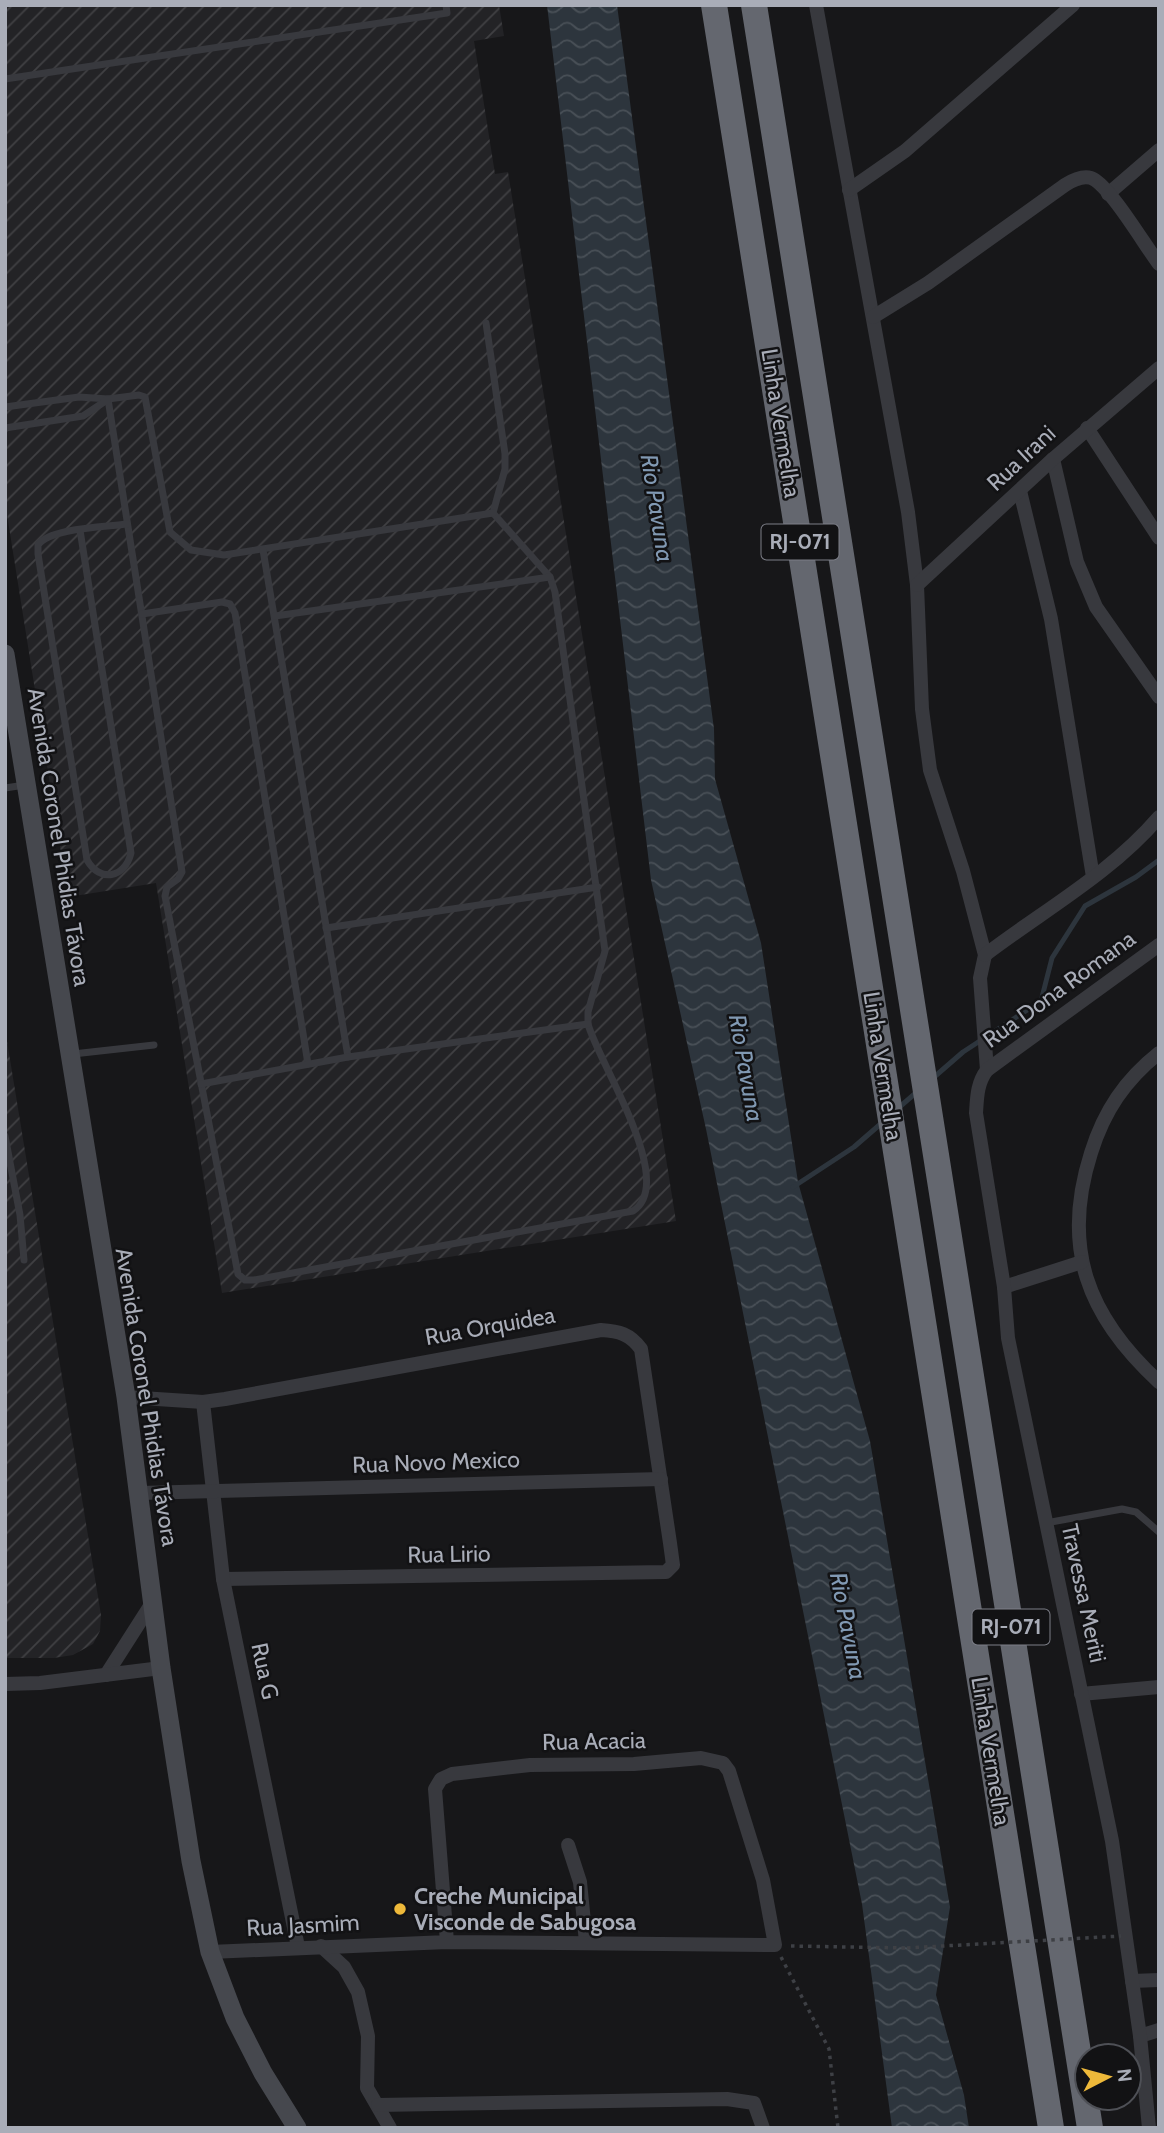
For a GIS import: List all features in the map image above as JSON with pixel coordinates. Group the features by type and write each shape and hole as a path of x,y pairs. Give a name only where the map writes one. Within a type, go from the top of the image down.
{"highway":[{"name":"Linha Vermelha","path":"714,5 1051,2128"},
{"name":"Linha Vermelha","path":"754,5 1090,2128"}],"street":[{"path":"816,5 902,473 917,585 922,709 930,769 963,871 985,955 980,978 987,1070"},
{"path":"849,190 905,151 1073,5"},
{"path":"1108,194 1159,150"},
{"path":"873,317 928,283 1065,185 1084,177 1094,179 1108,194 1159,264"},
{"name":"Rua Irani","path":"917,585 1087,428 1159,368"},
{"path":"1087,428 1159,538"},
{"path":"1053,459 1077,562 1096,607 1159,697"},
{"path":"1020,491 1051,619 1093,877"},
{"name":"Avenida Coronel Phidias Távora","path":"5,654 12,744 26,785 125,1397 140,1493 161,1668 191,1861 211,1952 235,2018 263,2073 297,2128"},
{"path":"985,955 1133,847 1159,817"},
{"name":"Rua Dona Romana","path":"987,1070 1159,945"},
{"path":"1159,1053 1115,1095 1096,1137 1079,1189 1076,1230 1082,1262 1104,1319 1159,1382"},
{"name":"Travessa Meriti","path":"987,1070 981,1078 976,1113 1004,1287 1008,1338 1112,1840 1140,2036 1149,2128"},
{"path":"1004,1287 1082,1262"},
{"name":"Rua Orquidea","path":"125,1397 203,1402 589,1331 618,1331 633,1338 641,1349 673,1565"},
{"name":"Rua G","path":"203,1402 223,1579 298,1947"},
{"name":"Rua Novo Mexico","path":"212,1491 661,1479"},
{"path":"140,1493 212,1491"},
{"name":"Rua Lirio","path":"223,1579 631,1575 666,1572 673,1565"},
{"path":"106,1675 152,1603"},
{"path":"5,1684 161,1668"},
{"path":"1081,1694 1159,1687"},
{"name":"Rua Acacia","path":"447,1942 435,1789 441,1779 452,1774 530,1765 634,1764 701,1758 723,1763 734,1782 763,1880 775,1945"},
{"path":"568,1845 580,1882 586,1942"},
{"name":"Rua Jasmim","path":"211,1952 447,1942 775,1945"},
{"path":"321,1946 344,1968 358,1992 368,2036 369,2097 378,2105 390,2128"},
{"path":"1132,1981 1159,1980"},
{"path":"1140,2036 1159,2030"},
{"path":"1140,2036 1159,2039"},
{"path":"378,2105 727,2099 754,2103 763,2128"}],"lane":[{"path":"5,79 447,13 446,5"},
{"path":"486,323 506,469 493,513"},
{"path":"5,407 79,397 145,397 170,532 179,543 206,553 264,550 493,513"},
{"path":"108,399 182,872 178,879 167,887 165,896 238,1273 245,1280 632,1211 641,1206 644,1160 638,1136 588,1024 606,951 555,592 550,577 493,513"},
{"path":"5,428 83,416 108,399"},
{"path":"80,530 131,853 128,864 118,874 103,876 93,870 87,859 38,554 43,539 80,530 127,524"},
{"path":"264,550 348,1057"},
{"path":"275,616 550,577"},
{"path":"142,614 222,602 230,604 235,613 308,1064"},
{"path":"5,788 26,785"},
{"path":"326,928 598,887"},
{"path":"201,1084 348,1057 588,1024"},
{"path":"69,1054 154,1045"},
{"path":"5,1136 20,1215 24,1260"},
{"path":"1046,1524 1122,1509 1136,1512 1159,1532"}],"path":[{"path":"775,1945 907,1948 1121,1936"},
{"path":"775,1945 829,2049 838,2128"}],"shaded area":[{"path":"5,5 499,5 504,36 474,41 495,174 508,172 676,1221 222,1293 156,883 68,897 5,502"},
{"path":"5,1029 101,1615 100,1631 93,1644 73,1655 54,1658 5,1658"}],"water":[{"name":"Rio Pavuna","path":"547,5 617,5 714,729 715,779 761,943 798,1182 870,1441 950,1907 936,1995 964,2095 969,2128 892,2128 862,1904 706,1129 651,880"}],"waterway":[{"path":"933,1078 963,1052 1041,1001 1052,958 1085,906 1136,877 1159,860"},
{"path":"896,1110 918,1091"},
{"path":"793,1187 854,1147 884,1121"}],"place":[{"name":"Creche Municipal Visconde de Sabugosa","path":"400,1909"}]}
